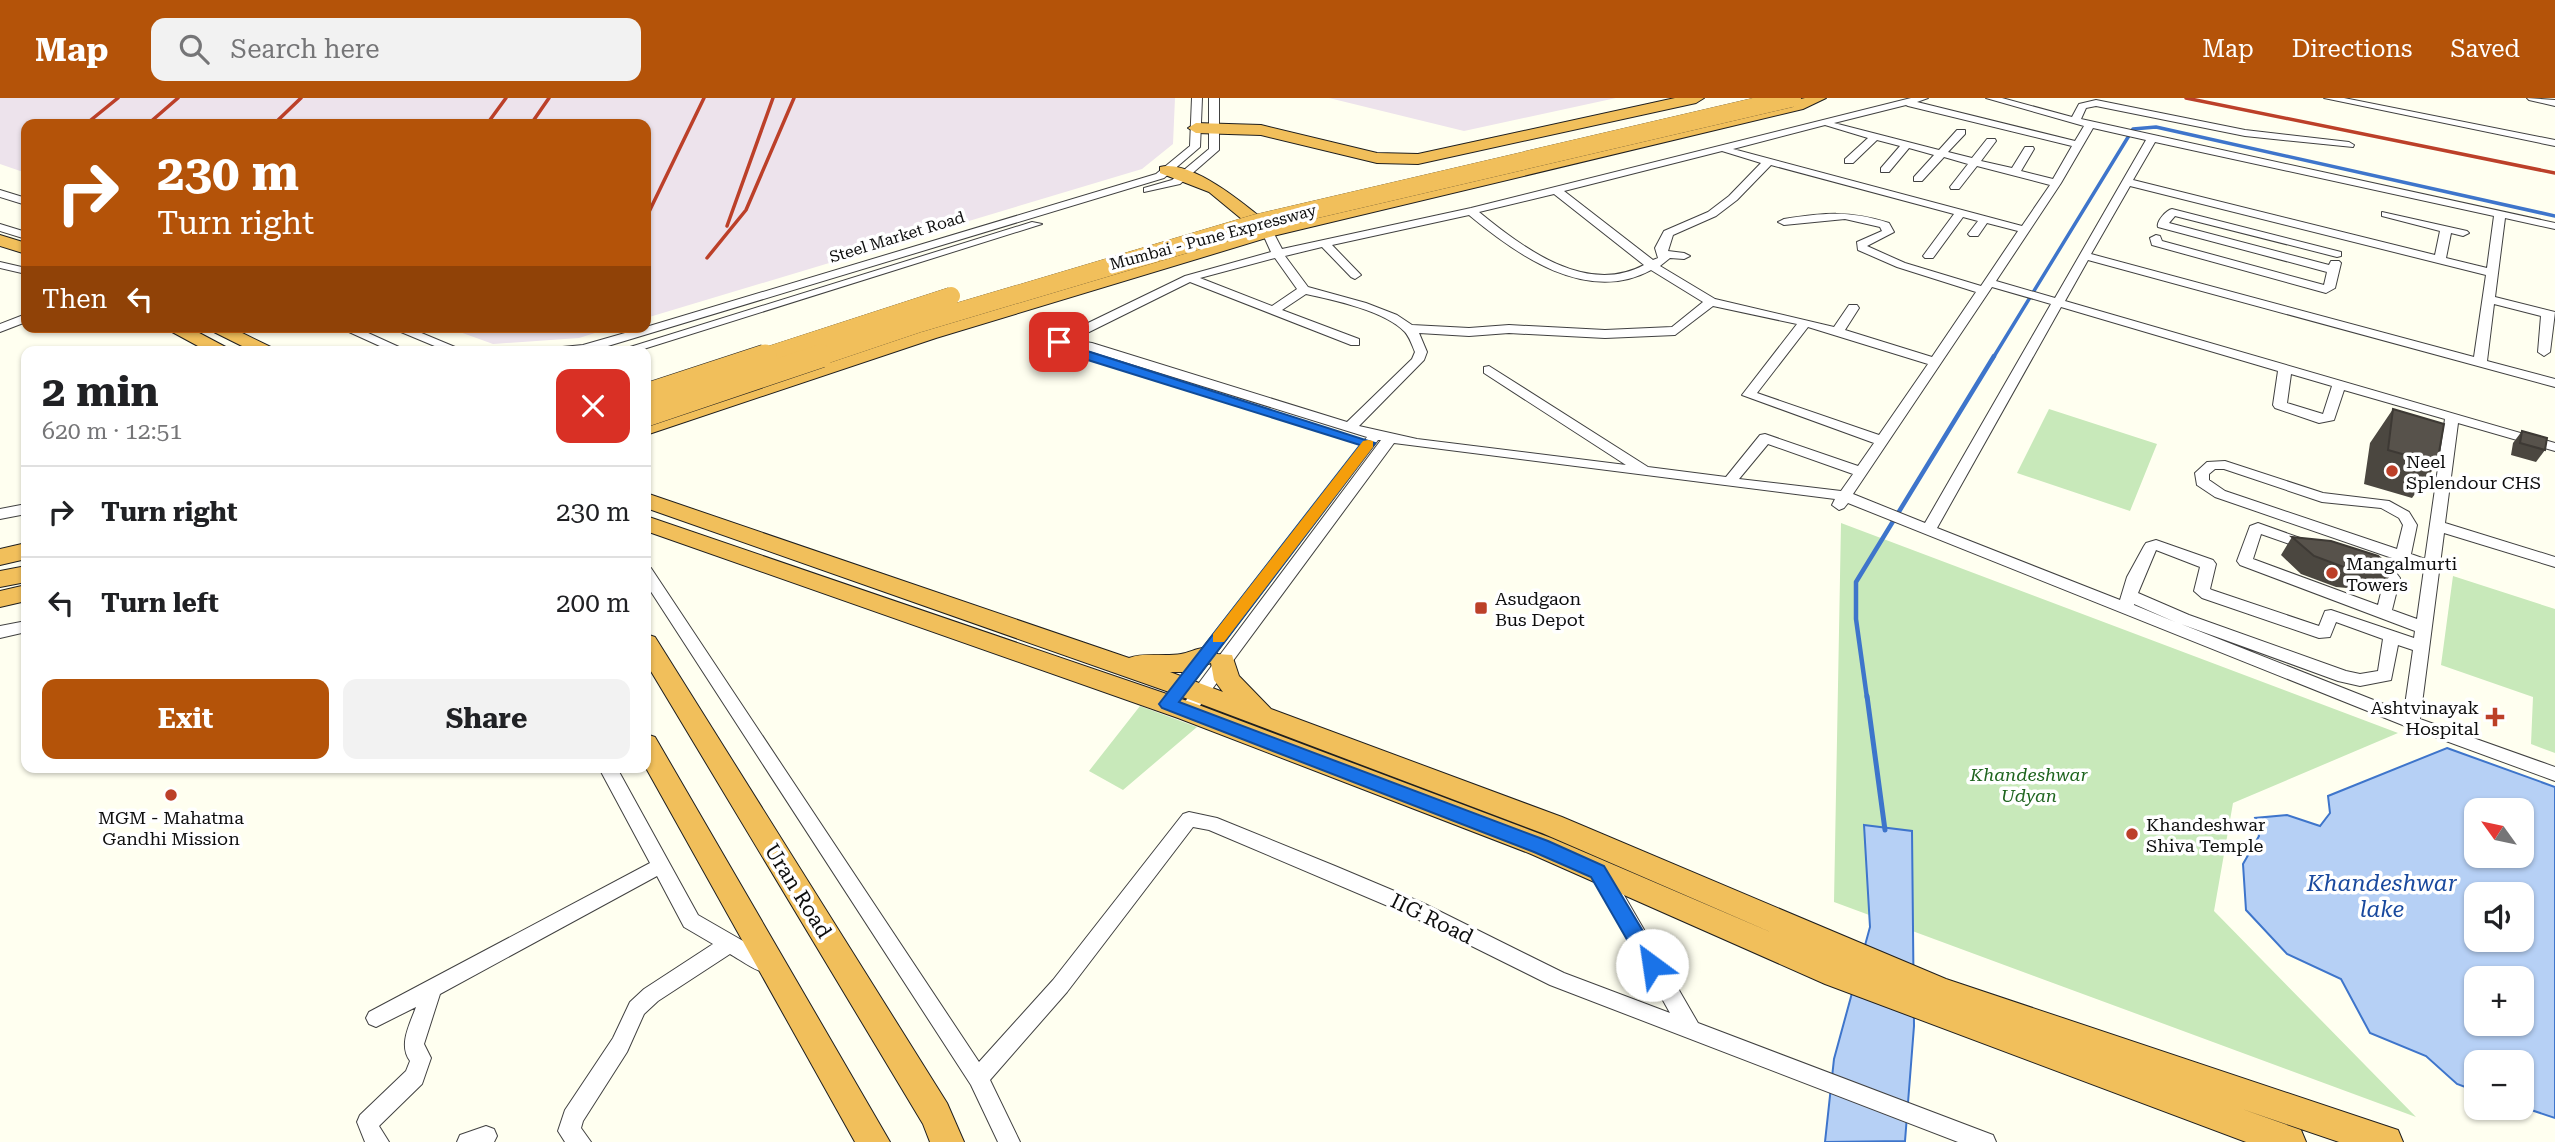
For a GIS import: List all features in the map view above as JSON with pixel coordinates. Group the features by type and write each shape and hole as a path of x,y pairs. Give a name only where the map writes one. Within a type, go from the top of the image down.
{"highway":[{"path":"1196,128 1215,127 1278,133 1391,160 1418,159 1696,98"},
{"name":"Mumbai - Pune Expressway","path":"651,394 908,309 1243,211 1733,98"},
{"name":"Mumbai - Pune Expressway","path":"651,413 920,323 1244,227 1792,98"},
{"path":"651,427 929,334 1268,232 1798,106 1818,98"},
{"path":"1166,170 1215,188 1268,232"},
{"path":"0,240 21,247"},
{"path":"0,254 21,261"},
{"path":"185,333 212,346"},
{"path":"227,333 257,346"},
{"path":"651,502 1113,662 1183,698 1541,846 1603,860"},
{"path":"651,525 1183,698 1272,720 1541,821 1603,860 1839,962 2289,1142"},
{"path":"0,539 21,535"},
{"path":"0,557 21,552"},
{"path":"0,579 21,575"},
{"path":"0,599 21,594"},
{"name":"Uran Road","path":"651,651 935,1114 947,1142"},
{"path":"1113,662 1184,663 1214,658 1227,680 1272,720"},
{"path":"651,753 873,1142"},
{"path":"1937,1000 2386,1142"}],"street":[{"name":"Steel Market Road","path":"651,329 1160,176 1195,147 1197,98"},
{"name":"Steel Market Road","path":"640,346 1176,182 1214,150 1214,98"},
{"path":"1059,342 1189,278 1278,254 1471,211 1828,124 1923,98"},
{"path":"1991,98 2075,121 2555,226"},
{"path":"2329,98 2555,143"},
{"path":"2348,98 2555,137"},
{"path":"2532,98 2553,100"},
{"path":"1907,102 2079,145"},
{"path":"2075,121 2082,106 2096,103 2245,133 2349,145"},
{"path":"2012,128 2027,107"},
{"path":"1828,124 2056,183"},
{"path":"1852,503 1860,472 2056,183 2090,124"},
{"path":"1918,178 1961,132"},
{"path":"1849,161 1875,137"},
{"path":"1928,530 2152,138"},
{"path":"1955,187 1991,141"},
{"path":"1885,170 1907,145"},
{"path":"1724,149 2025,229"},
{"path":"2014,173 2029,149"},
{"path":"1471,211 1523,253 1546,264 1609,280 1654,266 1664,259 1661,248 1668,233 1713,214 1769,162"},
{"path":"2129,181 2492,273"},
{"path":"0,182 21,189"},
{"path":"1556,190 1654,266 1711,302 1805,322 1935,362"},
{"path":"0,193 21,200"},
{"path":"1929,256 1961,212"},
{"path":"2086,256 2232,280 2280,280 2329,288 2333,270 2337,250 2251,233 2172,212 2162,225 2333,270"},
{"path":"1784,222 1845,213 1885,225 1888,232 1861,244 1862,248 1901,265 1985,286 2013,290 2555,447"},
{"path":"2386,214 2463,233"},
{"path":"2480,362 2500,214"},
{"path":"2232,280 2258,215"},
{"path":"2394,249 2401,218"},
{"path":"1974,234 1985,219"},
{"path":"0,227 21,234"},
{"path":"2440,260 2446,229"},
{"path":"1268,232 1278,254 1304,290 1352,302 1410,330 1469,332 1509,329 1605,334 1675,331 1711,302"},
{"path":"2156,238 2155,243 2232,280 2480,362 2555,383"},
{"path":"1325,244 1355,275"},
{"path":"1664,254 1684,256"},
{"path":"0,265 21,270"},
{"path":"1189,278 1355,342"},
{"path":"1275,309 1304,290"},
{"path":"2488,299 2551,315 2544,352"},
{"path":"1838,331 1853,308"},
{"path":"0,328 21,320"},
{"path":"1739,408 1805,322"},
{"path":"1350,427 1418,360 1421,352 1410,330"},
{"path":"358,333 390,346"},
{"path":"411,333 445,346"},
{"name":"Steel Market Road","path":"594,346 637,333"},
{"path":"1059,342 1088,346 1350,427 1379,441 1730,481 1852,503 2127,602 2360,680 2385,676 2392,636"},
{"path":"1059,342 1079,353 1379,441 1667,484 1852,503"},
{"path":"2285,369 2280,405 2319,419 2329,417 2339,385"},
{"path":"1489,370 1667,484"},
{"path":"1749,395 1882,441"},
{"path":"2411,722 2452,418"},
{"path":"1730,481 1765,438 1860,472"},
{"path":"1183,698 1379,441"},
{"path":"2403,556 2410,525 2405,514 2370,501 2326,498 2225,465 2206,468 2201,477 2202,482 2215,492 2432,566"},
{"path":"2318,528 2326,498"},
{"path":"0,514 21,510"},
{"path":"2438,526 2555,562"},
{"path":"2322,551 2258,528 2255,529 2245,561 2424,628"},
{"path":"2127,602 2151,546 2156,545 2208,564 2202,591 2207,594 2319,632 2324,633 2331,615 2421,647"},
{"path":"2360,564 2392,578 2384,613"},
{"path":"651,580 978,1078 1009,1142"},
{"path":"2127,602 2411,722 2555,774"},
{"path":"0,632 21,628"},
{"path":"611,773 691,921 775,970"},
{"name":"IIG Road","path":"978,1078 1060,985 1189,819 1211,823 1416,909 1558,979 1985,1142"},
{"path":"1603,860 1691,1030"},
{"path":"376,1018 660,866"},
{"path":"580,1142 569,1131 573,1117 620,1045 637,1008 651,995 729,944"},
{"path":"378,1142 369,1129 368,1122 418,1070 421,1058 415,1053 414,1044 432,988"}],"shaded area":[{"path":"0,98 1175,98 1173,144 1142,169 651,316 651,119 21,119 21,171 0,164"},
{"path":"1329,98 1616,98 1464,131"},
{"path":"463,333 595,333 579,338 493,344"}],"green space":[{"path":"2049,409 2157,444 2130,511 2017,473"},
{"name":"Khandeshwar Udyan","path":"1841,523 2398,733 2233,803 2214,911 2416,1117 1834,902"},
{"path":"2453,576 2555,609 2555,753 2531,744 2533,697 2441,665"},
{"path":"1140,706 1197,727 1123,790 1089,771"}],"water":[{"name":"Khandeshwar lake","path":"2447,748 2555,787 2555,1118 2534,1111 2534,1050 2464,1050 2464,1087 2457,1084 2426,1056 2370,1033 2341,979 2287,954 2246,910 2243,864 2259,836 2255,818 2287,815 2320,826 2330,813 2328,796"},
{"path":"1864,825 1912,831 1914,1026 1905,1141 1825,1142 1834,1059 1870,927"}],"building":[{"path":"2393,409 2444,424 2437,464 2388,450"},
{"path":"2522,431 2547,438 2545,450 2520,443"},
{"path":"2292,537 2331,541 2378,556 2393,569 2392,573 2349,569 2314,556"}],"waterway":[{"path":"1993,358 2133,129 2156,127 2555,216"},
{"path":"1867,698 1856,619 1856,582 1994,356"},
{"path":"1867,696 1885,830"}],"railway":[{"path":"92,119 118,98"},
{"path":"154,119 178,98"},
{"path":"279,119 301,98"},
{"path":"491,119 506,98"},
{"path":"534,119 549,98"},
{"path":"651,208 704,98"},
{"path":"727,226 773,98"},
{"path":"707,258 746,210 794,98"},
{"path":"2186,98 2555,173"}],"slow traffic":[{"path":"1218,638 1368,444"}],"place":[{"name":"Neel Splendour CHS","path":"2392,471"},
{"name":"Mangalmurti Towers","path":"2332,573"},
{"name":"Asudgaon Bus Depot","path":"1481,608"},
{"name":"Ashtvinayak Hospital","path":"2495,717"},
{"name":"MGM - Mahatma Gandhi Mission","path":"171,795"},
{"name":"Khandeshwar Shiva Temple","path":"2132,834"}],"route":[{"path":"1059,342 1079,353 1368,443 1168,704 1541,846 1597,872 1652,965"}]}
